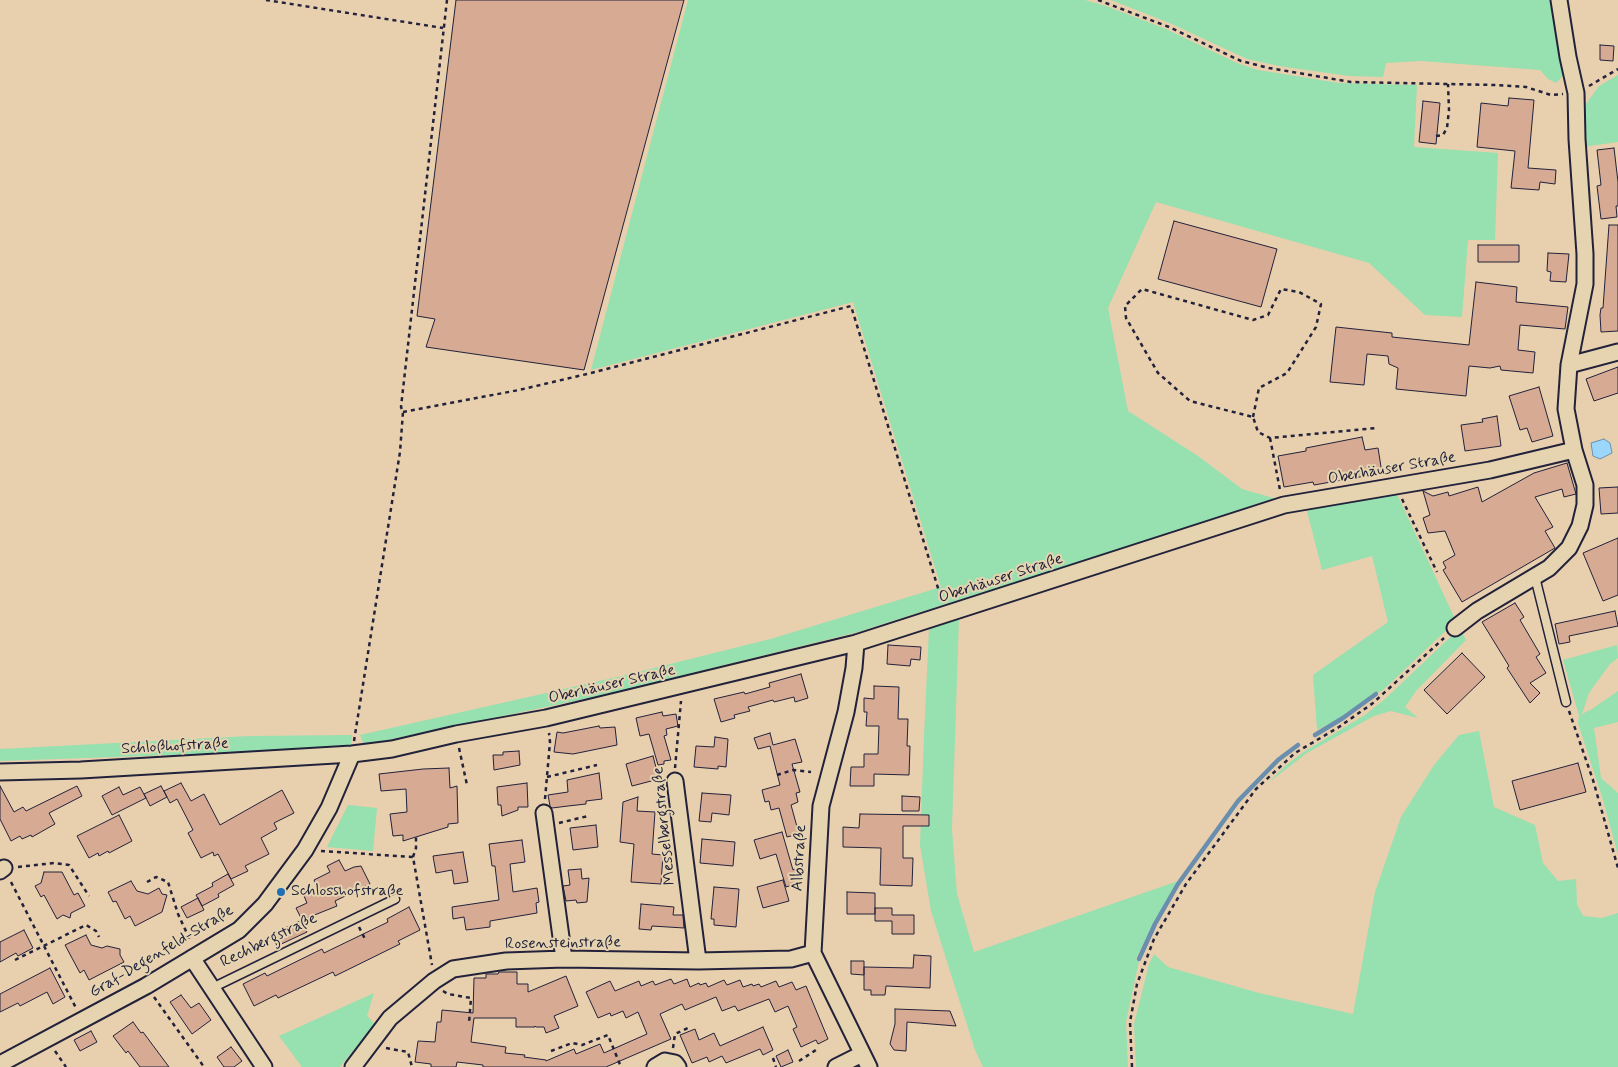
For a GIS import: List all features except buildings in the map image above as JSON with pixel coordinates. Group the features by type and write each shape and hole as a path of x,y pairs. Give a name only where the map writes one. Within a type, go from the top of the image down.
{"street":[{"path":"1455,628 1477,611 1549,568 1569,548 1580,526 1585,505 1585,485 1574,450 1566,409 1569,365 1585,284 1585,254 1577,139 1576,93 1568,58 1559,0"},
{"path":"1569,365 1618,352"},
{"name":"Oberhäuser Straße","path":"352,754 392,749 456,734 546,718 856,643 1284,505 1490,470 1574,450"},
{"name":"Albstraße","path":"856,643 854,668 846,712 820,806 813,953 865,1061"},
{"name":"Schloßhofstraße","path":"0,772 81,770 352,754"},
{"name":"Graf-Degenfeld-Straße","path":"0,1064 146,986 239,930 265,904 305,850 329,808 352,754"},
{"name":"Messelbergstraße","path":"675,781 698,961"},
{"path":"545,820 564,960"},
{"name":"Rosensteinstraße","path":"353,1067 390,1018 453,969 506,961 791,960 813,953"},
{"name":"Rechbergstraße","path":"195,956 212,988 264,1067"},
{"path":"656,1067 665,1061 674,1064"},
{"path":"836,1067 865,1061"}],"lane":[{"path":"1535,577 1566,702"},
{"name":"Rechbergstraße","path":"212,988 395,899"}],"path":[{"path":"266,0 443,28"},
{"path":"352,754 400,452 403,412 401,407 402,397 447,0"},
{"path":"1098,0 1169,27 1241,61 1269,68 1351,82 1526,87 1551,95 1576,93 1618,69"},
{"path":"1436,136 1442,135 1447,128 1449,110 1448,84"},
{"path":"1253,417 1190,400 1158,374 1126,318 1125,306 1142,289 1253,320 1268,315 1281,290 1299,292 1322,304 1316,328 1287,373 1259,388 1253,417 1258,432 1270,438 1376,428"},
{"path":"403,412 591,374 851,306 942,603"},
{"path":"1270,438 1284,505"},
{"path":"1396,486 1437,572"},
{"path":"1132,1067 1130,1022 1137,984 1145,961 1154,939 1169,912 1186,884 1215,844 1256,789 1295,752 1339,727 1373,703 1455,628"},
{"name":"Messelbergstraße","path":"675,781 682,705 679,687"},
{"path":"1566,702 1593,780 1618,868"},
{"path":"546,718 550,742 545,820 588,816"},
{"path":"456,734 467,785"},
{"path":"547,777 597,765"},
{"path":"777,775 793,770 811,772"},
{"path":"413,857 416,848 416,834"},
{"path":"82,1020 2,870 54,863 69,864 89,896"},
{"path":"148,882 156,877 168,882 178,914 195,956"},
{"path":"354,919 366,941"},
{"path":"15,960 86,925 96,931 99,936"},
{"path":"432,984 448,994 471,998 469,1023"},
{"path":"146,986 204,1067"},
{"path":"674,1064 675,1034 688,1028"},
{"path":"551,1051 572,1043 582,1045 608,1035 622,1067"},
{"path":"47,1040 66,1067"},
{"path":"369,1046 408,1052 412,1067"},
{"path":"799,1061 816,1050"},
{"path":"772,1058 776,1067"}],"green space":[{"path":"688,0 1085,0 1166,29 1237,63 1258,70 1339,83 1417,85 1414,147 1498,153 1495,240 1468,240 1462,317 1425,315 1369,263 1156,202 1108,308 1128,411 1198,456 1242,489 1277,499 858,632 608,694 364,745 360,735 626,675 774,638 941,587 853,302 591,370"},
{"path":"1111,0 1553,0 1566,73 1556,83 1548,79 1540,70 1421,61 1386,63 1383,77 1349,76 1279,66 1247,59 1172,24"},
{"path":"1618,75 1618,142 1582,147 1586,104 1599,86"},
{"path":"1395,490 1456,621 1382,691 1376,693 1343,717 1317,730 1313,675 1388,622 1372,556 1322,570 1306,507"},
{"path":"959,618 952,829 957,894 974,952 1178,881 1152,926 1136,959 1139,961 1126,1022 1128,1067 983,1067 975,1050 931,911 920,845 929,628"},
{"path":"1460,628 1466,640 1416,691 1405,707 1418,718 1391,711 1374,716 1307,753 1268,783 1285,766 1305,751 1365,715 1386,698"},
{"path":"1617,645 1618,658 1610,664 1589,693 1582,714 1618,691 1618,722 1594,728 1601,778 1618,793 1618,855 1603,800 1578,723 1579,716 1563,660"},
{"path":"1479,731 1494,807 1535,825 1543,863 1558,881 1576,879 1577,904 1583,916 1602,918 1618,913 1618,1067 1136,1067 1134,1024 1149,964 1154,954 1168,967 1259,993 1353,1014 1375,892 1401,817 1434,765 1459,735"},
{"path":"352,735 351,746 231,753 0,761 0,749 250,736"},
{"path":"348,805 377,808 373,851 327,847"},
{"path":"374,993 367,1016 375,1024 340,1067 302,1067 279,1036"}],"water":[{"path":"1604,439 1610,443 1612,453 1600,459 1593,456 1591,443"}],"waterway":[{"path":"1315,735 1343,718 1376,694"},
{"path":"1139,959 1155,924 1178,884 1238,801 1278,760 1298,745"}],"place":[{"name":"Schlosshofstraße","path":"281,892"}]}
